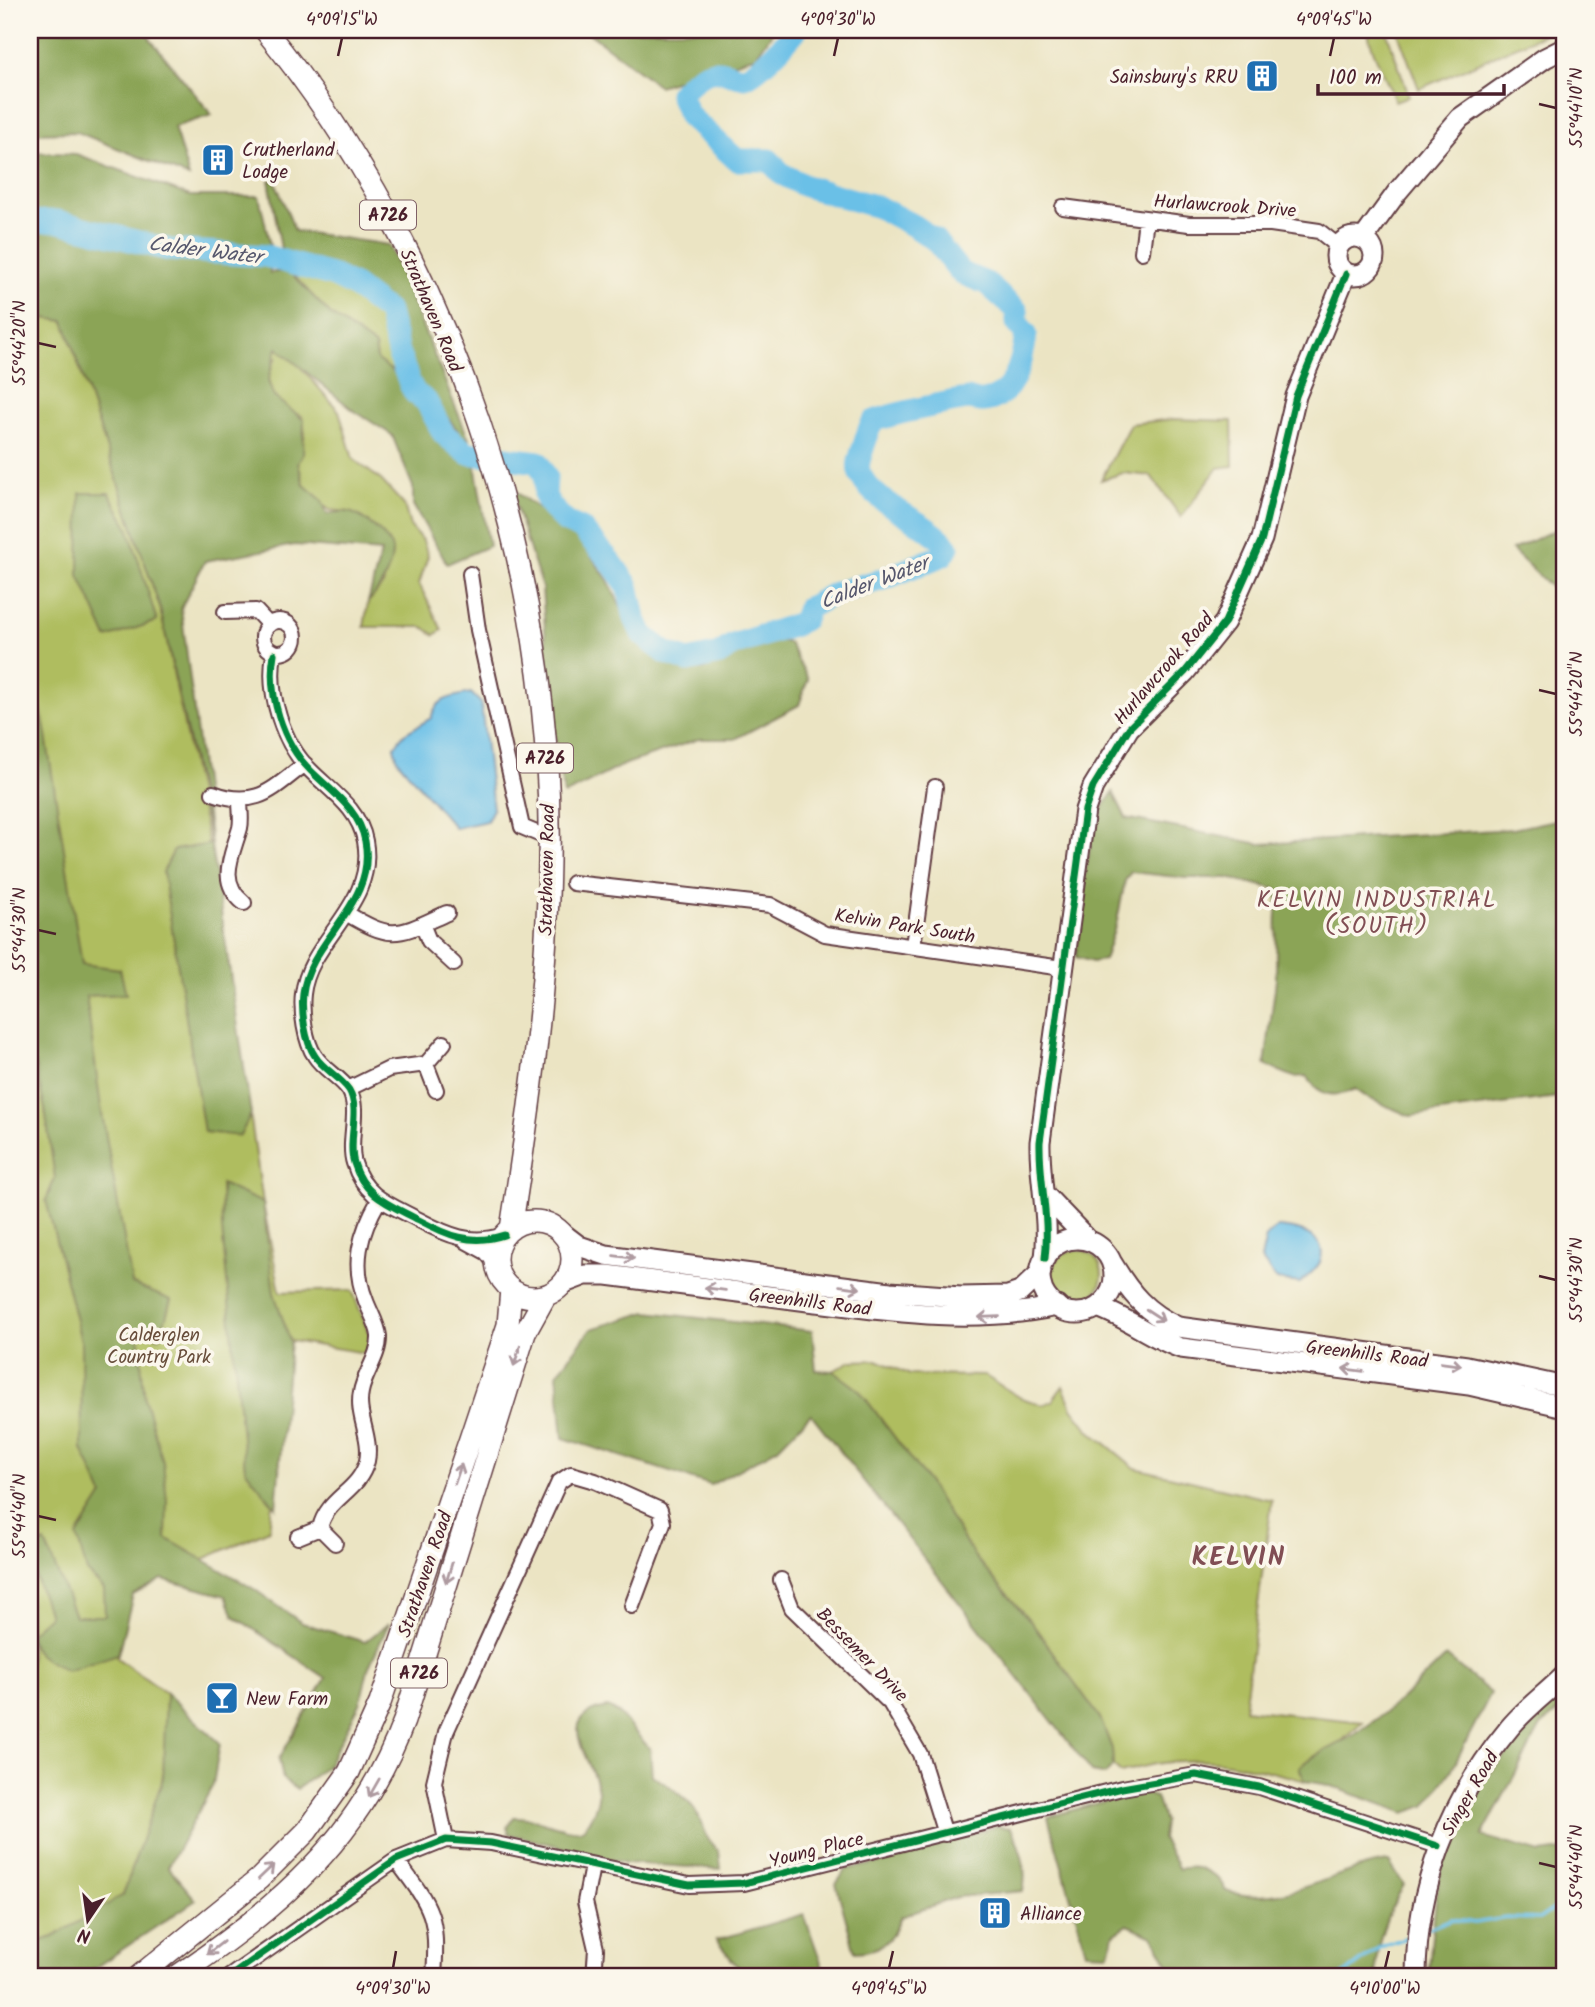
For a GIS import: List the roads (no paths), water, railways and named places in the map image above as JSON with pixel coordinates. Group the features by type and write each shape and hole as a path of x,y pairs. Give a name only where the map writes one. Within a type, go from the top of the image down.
{"main road":[{"name":"Strathaven Road","path":"265,30 307,81 400,235 478,418 506,513 530,623 544,735 548,838 546,934 524,1145 508,1232"},
{"name":"Strathaven Road","path":"524,1145 530,1197 539,1221"},
{"path":"508,1232 524,1222 539,1221 562,1233"},
{"name":"A726","path":"497,1266 496,1255 508,1232"},
{"name":"A726","path":"555,1289 573,1258 570,1244 562,1233"},
{"path":"497,1266 502,1279 511,1289 532,1297 555,1289"},
{"name":"Strathaven Road","path":"138,1977 259,1879 307,1831 349,1773 377,1712 470,1439 508,1325 511,1289"},
{"name":"Strathaven Road","path":"176,1977 309,1871 343,1834 378,1781 404,1721 525,1333 555,1289"}],"street":[{"path":"1363,239 1398,191 1460,118 1545,58 1565,48"},
{"name":"Hurlawcrook Drive","path":"1063,207 1189,224 1271,224 1319,231 1338,246"},
{"path":"1142,252 1146,219"},
{"path":"1346,239 1363,239 1372,247 1372,265 1358,276 1346,274 1335,259 1338,246 1346,239"},
{"name":"Hurlawcrook Road","path":"1043,1265 1045,1195 1040,1176 1040,1142 1084,812 1093,787 1129,728 1185,672 1225,622 1262,539 1296,396 1346,274"},
{"path":"470,574 478,630 522,827 548,838"},
{"path":"225,612 256,611 270,625"},
{"path":"284,622 294,629 296,636 289,650 274,654 266,647 263,638 265,628 284,622"},
{"path":"274,654 271,671 279,713 295,751 343,800 362,828 366,845 363,882 311,970 302,997 305,1025 315,1057 348,1089 353,1102 354,1164 360,1179 379,1200 440,1233 486,1252 497,1266"},
{"path":"213,793 240,801 267,793 305,764"},
{"path":"914,946 935,787"},
{"path":"240,801 240,826 231,852 228,878 234,895 244,903"},
{"name":"Kelvin Park South","path":"573,883 770,905 825,933 1062,968"},
{"path":"346,913 384,933 394,934 447,913"},
{"path":"422,924 433,945 454,964"},
{"path":"348,1089 389,1069 426,1064 444,1043"},
{"path":"426,1064 436,1090"},
{"path":"1045,1195 1088,1240 1105,1251 1112,1263 1114,1283 1105,1301 1097,1307 1074,1313 1057,1306 1044,1291 1043,1265 1064,1241 1088,1240"},
{"path":"298,1537 320,1528 328,1507 352,1488 367,1460 368,1445 361,1413 361,1391 379,1338 361,1287 358,1250 364,1227 379,1200"},
{"path":"455,1237 485,1239 508,1232"},
{"name":"Greenhills Road","path":"562,1233 579,1246 606,1255 890,1292 996,1298 1020,1292 1043,1265"},
{"name":"Greenhills Road","path":"1112,1263 1128,1289 1144,1307 1178,1327 1467,1366 1565,1387"},
{"name":"Greenhills Road","path":"555,1289 584,1275 607,1275 895,1312 954,1317 1003,1317 1057,1306"},
{"name":"Greenhills Road","path":"1097,1307 1119,1315 1157,1339 1181,1348 1469,1385 1565,1407"},
{"path":"446,1840 434,1782 446,1732 553,1494 559,1482 571,1474 595,1481 660,1510 663,1523 632,1606"},
{"path":"320,1528 335,1543"},
{"name":"Bessemer Drive","path":"781,1580 792,1608 890,1703 920,1754 945,1834"},
{"name":"Singer Road","path":"1416,1977 1416,1938 1438,1846 1474,1778 1508,1729 1565,1676"},
{"name":"Young Place","path":"229,1977 396,1860 446,1840 491,1843 689,1885 744,1883 1122,1788 1196,1775 1259,1787 1438,1846"},
{"path":"396,1860 427,1902 437,1934 434,1977"},
{"path":"592,1866 585,1902 596,1949 594,1977"}],"water":[{"path":"471,693 481,703 493,809 487,821 455,828 398,761 394,747 404,734 431,718 441,702"},
{"path":"1278,1227 1310,1235 1320,1246 1320,1262 1300,1283 1277,1280 1261,1259 1266,1237"}],"waterway":[{"name":"Calder Water","path":"30,222 56,221 170,250 266,256 334,276 354,286 388,312 398,352 410,384 415,393 426,401 444,434 467,453 538,462 546,477 545,496 551,507 566,522 582,529 628,586 635,618 643,635 666,653 688,661 719,654 733,645 795,625 804,619 808,608 835,593 884,579 943,555 948,547 939,537 889,505 868,487 861,476 859,461 869,429 874,421 903,413 961,400 982,401 995,398 1010,385 1016,375 1026,334 1017,323 1017,311 986,283 961,273 935,240 914,226 878,207 805,186 782,174 769,160 737,160 689,116 680,94 692,82 701,76 720,71 741,77 749,75 772,56 796,30"},
{"path":"1429,1928 1452,1919 1474,1923 1507,1918 1539,1919 1559,1905 1565,1905"},
{"path":"1341,1977 1380,1947 1405,1938"}],"place":[{"name":"Sainsbury's RRU","path":"1262,76"},
{"name":"Crutherland Lodge","path":"218,160"},
{"name":"New Farm","path":"222,1698"},
{"name":"Alliance","path":"995,1913"}],"district":[{"name":"KELVIN INDUSTRIAL (SOUTH)","path":"1377,912"},
{"name":"KELVIN","path":"1239,1556"}],"park label":[{"name":"Calderglen Country Park","path":"159,1345"}]}
